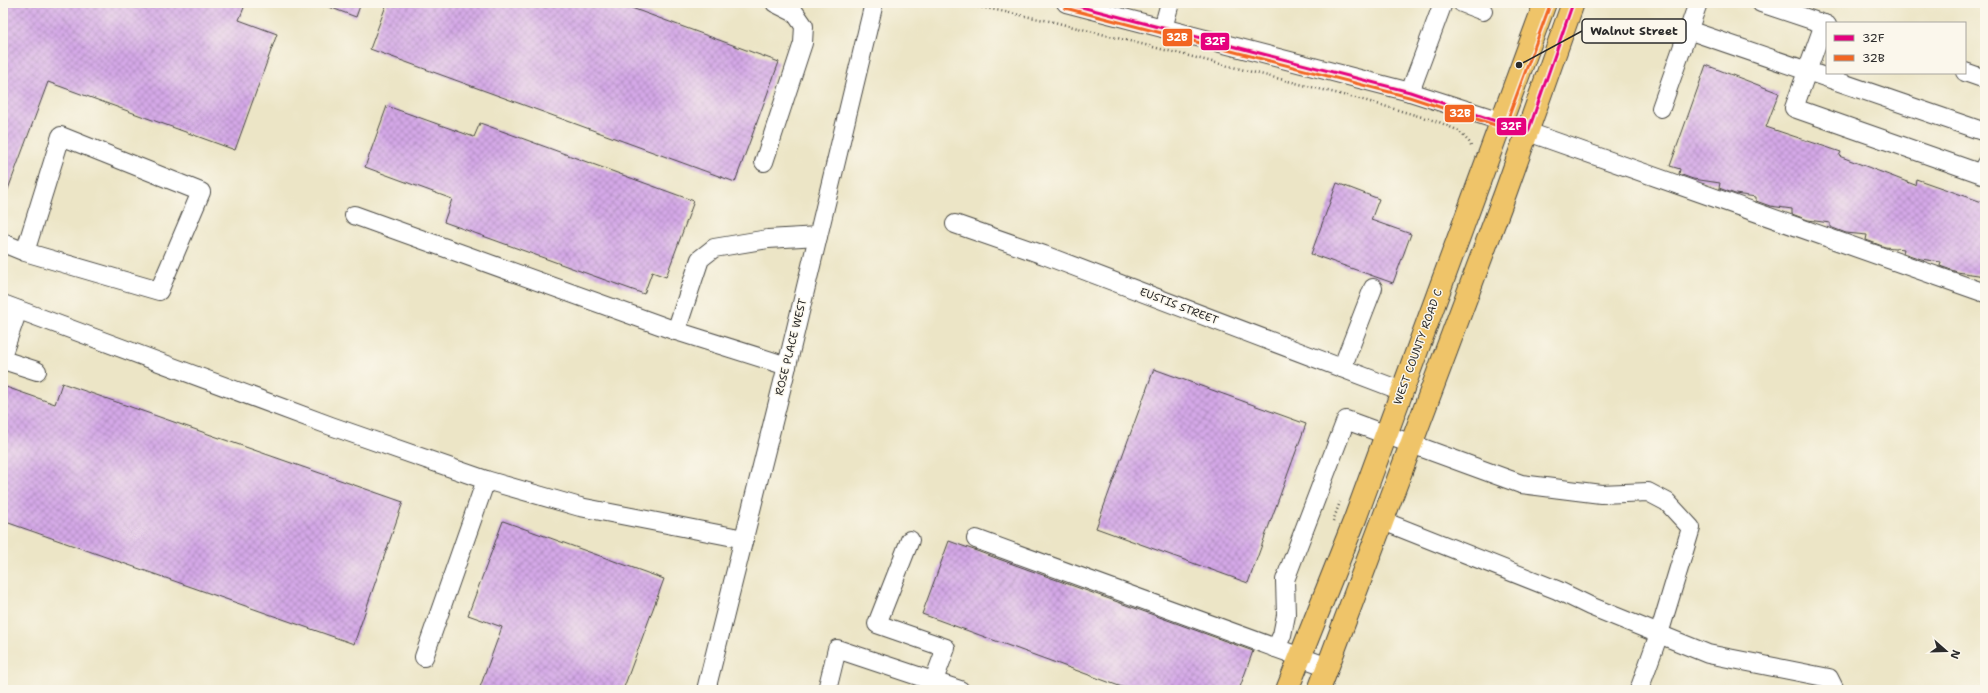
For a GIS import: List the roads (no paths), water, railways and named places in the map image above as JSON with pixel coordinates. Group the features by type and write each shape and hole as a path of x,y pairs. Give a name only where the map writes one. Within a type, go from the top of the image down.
{"main road":[{"name":"WEST COUNTY ROAD C","path":"1287,690 1386,436 1545,3"},
{"path":"1319,690 1413,443 1528,132 1573,3"}],"street":[{"path":"764,162 804,38 804,26 795,13 775,3"},
{"name":"ROSE PLACE WEST","path":"706,690 787,366 874,3"},
{"path":"1066,3 1410,92 1501,122 1985,294"},
{"path":"1163,28 1170,3"},
{"path":"1410,92 1443,3"},
{"path":"1462,3 1483,11"},
{"path":"1661,108 1698,3"},
{"path":"1761,3 1826,25 1794,108 1982,174 1985,165"},
{"path":"1688,30 1985,132"},
{"path":"1966,72 1985,79"},
{"path":"3,243 25,252 159,291 201,192 61,136 25,252"},
{"path":"354,215 676,331 787,366"},
{"name":"EUSTIS STREET","path":"955,224 1051,258 1402,391"},
{"path":"676,331 700,259 714,248 778,238 818,236"},
{"path":"1342,368 1373,288"},
{"path":"3,352 10,307 332,426 486,480 580,507 744,539"},
{"path":"3,360 37,371"},
{"path":"1276,648 1282,635 1286,615 1285,580 1346,420 1386,436 1413,443 1521,484 1602,494 1648,492 1667,502 1691,528 1659,634 1639,690"},
{"path":"424,657 486,480"},
{"path":"1383,521 1557,590 1590,606 1708,654 1829,678 1835,690"},
{"path":"976,539 1328,667"},
{"path":"910,540 877,624 946,648 934,680"},
{"path":"828,690 837,649 934,680 960,690"}],"place":[{"name":"Walnut Street","path":"1519,65"}]}
